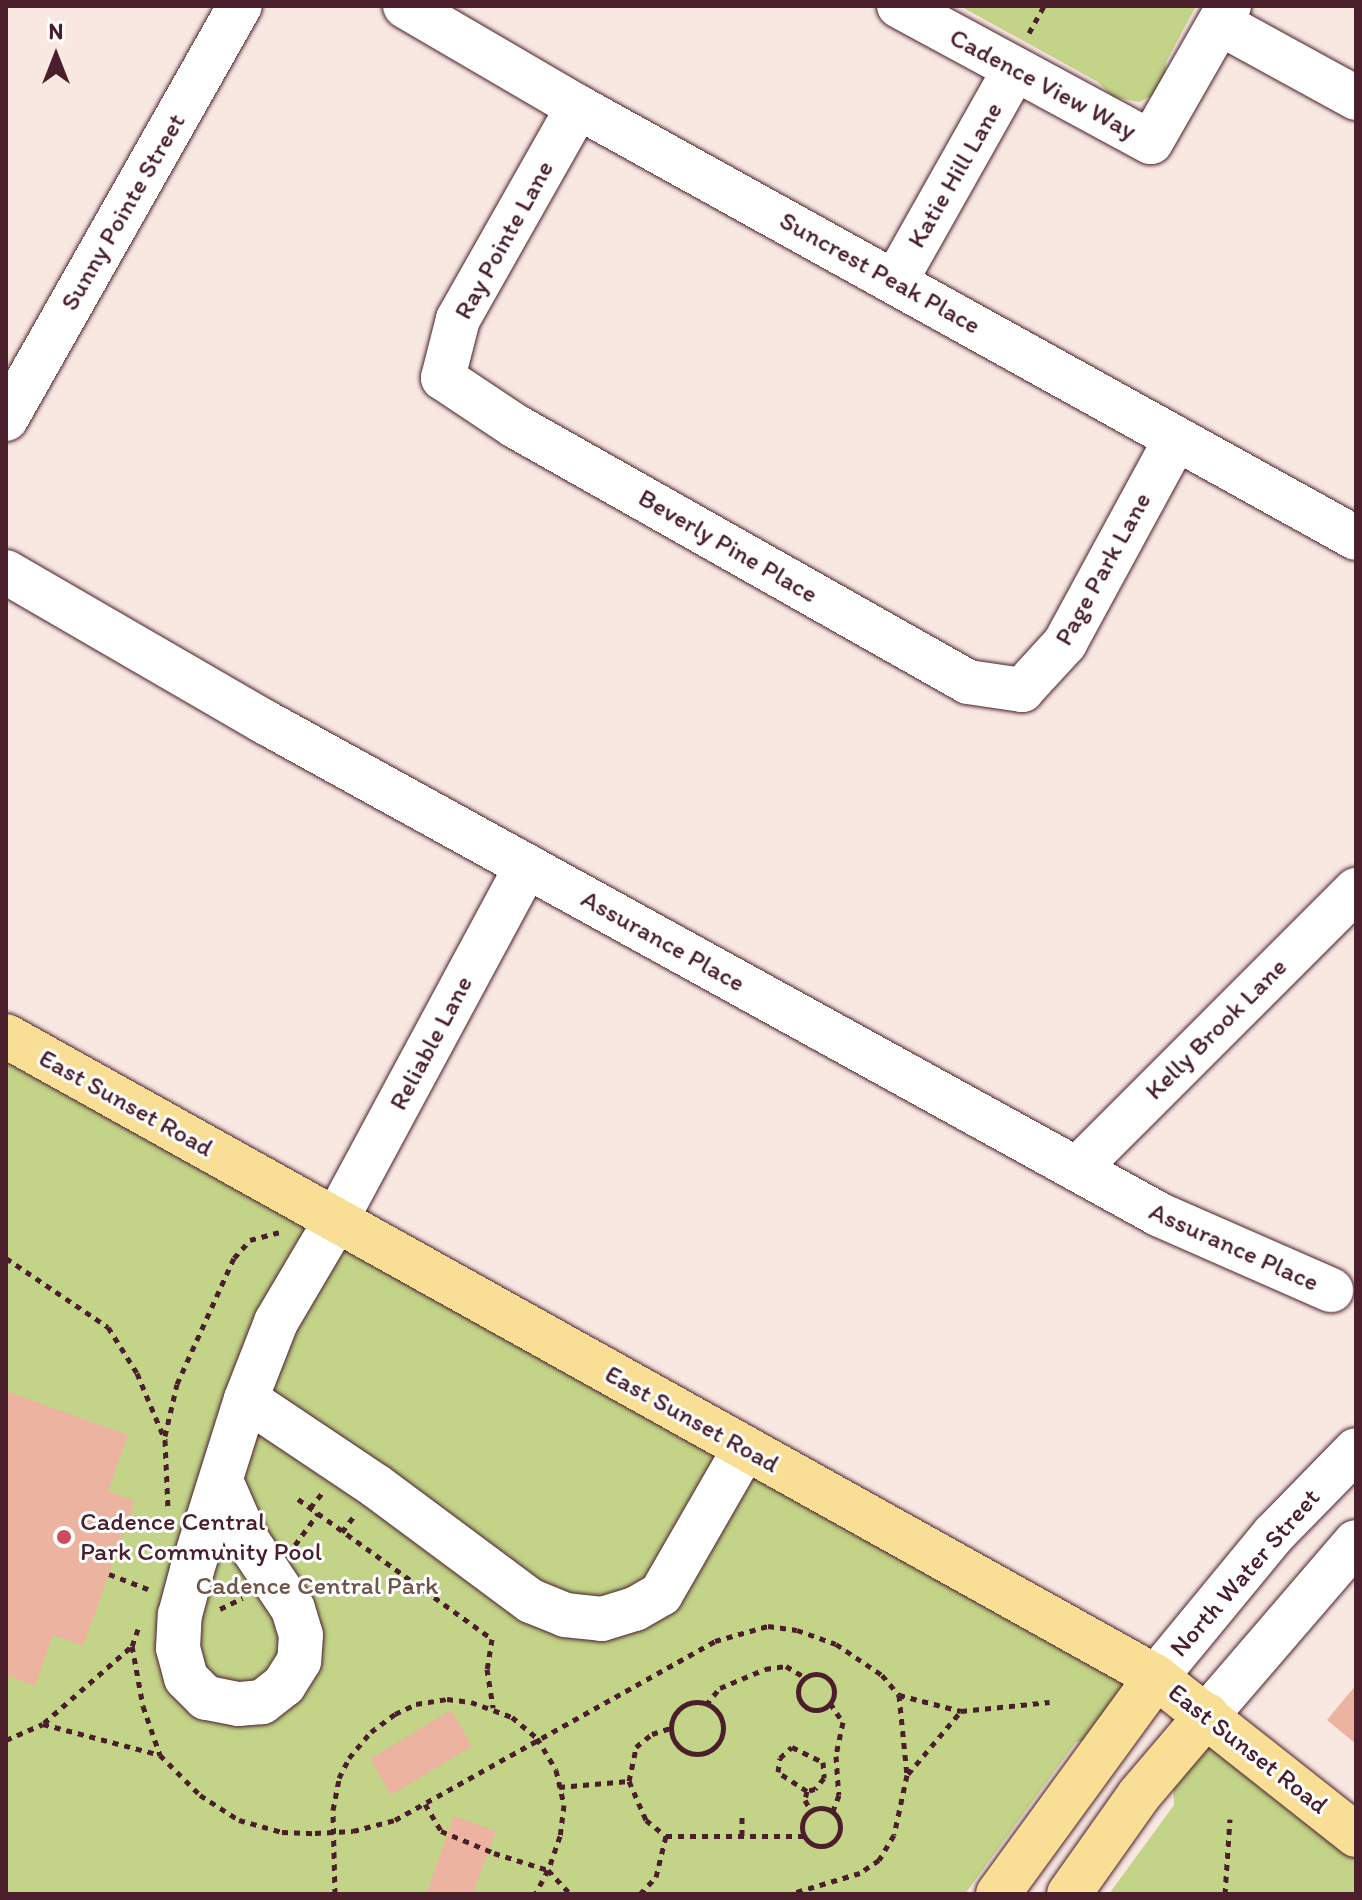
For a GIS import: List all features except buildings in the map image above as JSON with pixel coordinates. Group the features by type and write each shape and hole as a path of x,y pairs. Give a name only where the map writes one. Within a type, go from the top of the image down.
{"main road":[{"name":"East Sunset Road","path":"6,1036 1156,1677 1356,1835"},
{"name":"North Water Street","path":"998,1894 1156,1677"},
{"path":"1069,1894 1139,1795 1207,1715"}],"street":[{"name":"Sunny Pointe Street","path":"6,419 240,6"},
{"name":"Suncrest Peak Place","path":"405,6 578,107 896,280 1175,440 1356,538"},
{"name":"Cadence View Way","path":"899,6 1021,52 1151,142 1225,15 1356,98"},
{"name":"Katie Hill Lane","path":"896,280 1021,52"},
{"name":"Ray Pointe Lane","path":"443,378 458,319 578,107"},
{"name":"Beverly Pine Place","path":"443,378 515,426 968,682 1022,690"},
{"name":"Page Park Lane","path":"1022,690 1065,643 1175,440"},
{"name":"Assurance Place","path":"6,572 263,721 1160,1215 1331,1290"},
{"name":"Reliable Lane","path":"222,1483 246,1399 276,1322 336,1220 527,866"},
{"name":"Kelly Brook Lane","path":"1077,1169 1356,890"},
{"path":"246,1399 366,1479 531,1601 565,1615 602,1619 635,1609 661,1594 745,1448"},
{"name":"North Water Street","path":"1156,1677 1274,1534 1356,1450"},
{"path":"1207,1715 1356,1542"}],"path":[{"path":"1021,52 1044,6"},
{"path":"165,1440 177,1384 234,1258 250,1240 283,1231"},
{"path":"298,1499 492,1639 487,1669 493,1708"},
{"path":"291,1550 318,1513"},
{"path":"109,1574 155,1592"},
{"path":"217,1610 253,1590"},
{"path":"537,1738 715,1641 768,1626 797,1630 836,1644 882,1675 899,1695 907,1775 894,1835 879,1860 860,1873 790,1894"},
{"path":"6,1740 43,1724 132,1646"},
{"path":"706,1705 720,1688 765,1669 786,1666 806,1678"},
{"path":"817,1674 827,1678 834,1687 830,1703 820,1710 803,1704 798,1693 806,1678 817,1674"},
{"path":"899,1695 961,1711 1050,1702"},
{"path":"335,1894 333,1810 339,1778 349,1758 371,1732 395,1714 416,1704 447,1699 493,1708 512,1717 537,1738 556,1770 564,1805 560,1836 548,1870 535,1894"},
{"path":"695,1703 717,1712 723,1727 712,1749 689,1753 675,1742 671,1728 679,1710 695,1703"},
{"path":"830,1703 843,1722 836,1768 840,1787 832,1812"},
{"path":"907,1775 961,1711"},
{"path":"43,1724 160,1755"},
{"path":"671,1728 652,1734 636,1747 629,1781 639,1809 666,1836 805,1836 816,1845 833,1842 841,1825 832,1812 823,1808 811,1811 803,1821 805,1836"},
{"path":"792,1747 808,1752 823,1762 825,1770 821,1784 807,1791 778,1772 786,1751 792,1747"},
{"path":"825,1770 836,1768"},
{"path":"559,1787 629,1781"},
{"path":"807,1791 806,1805 811,1811"},
{"path":"425,1804 441,1831 494,1853 548,1870 570,1894"},
{"path":"742,1817 742,1836"},
{"path":"1225,1894 1230,1819"},
{"path":"640,1894 656,1877 666,1836"}],"green space":[{"path":"960,6 1196,6 1166,62 1165,79 1153,95 1139,102 1113,97 1098,82"},
{"name":"Cadence Central Park","path":"6,1062 1134,1686 1094,1740 1076,1742 965,1894 6,1894"},
{"path":"1210,1739 1356,1855 1356,1894 1109,1894 1174,1805 1173,1787"}],"place":[{"name":"Cadence Central Park Community Pool","path":"64,1537"}]}
